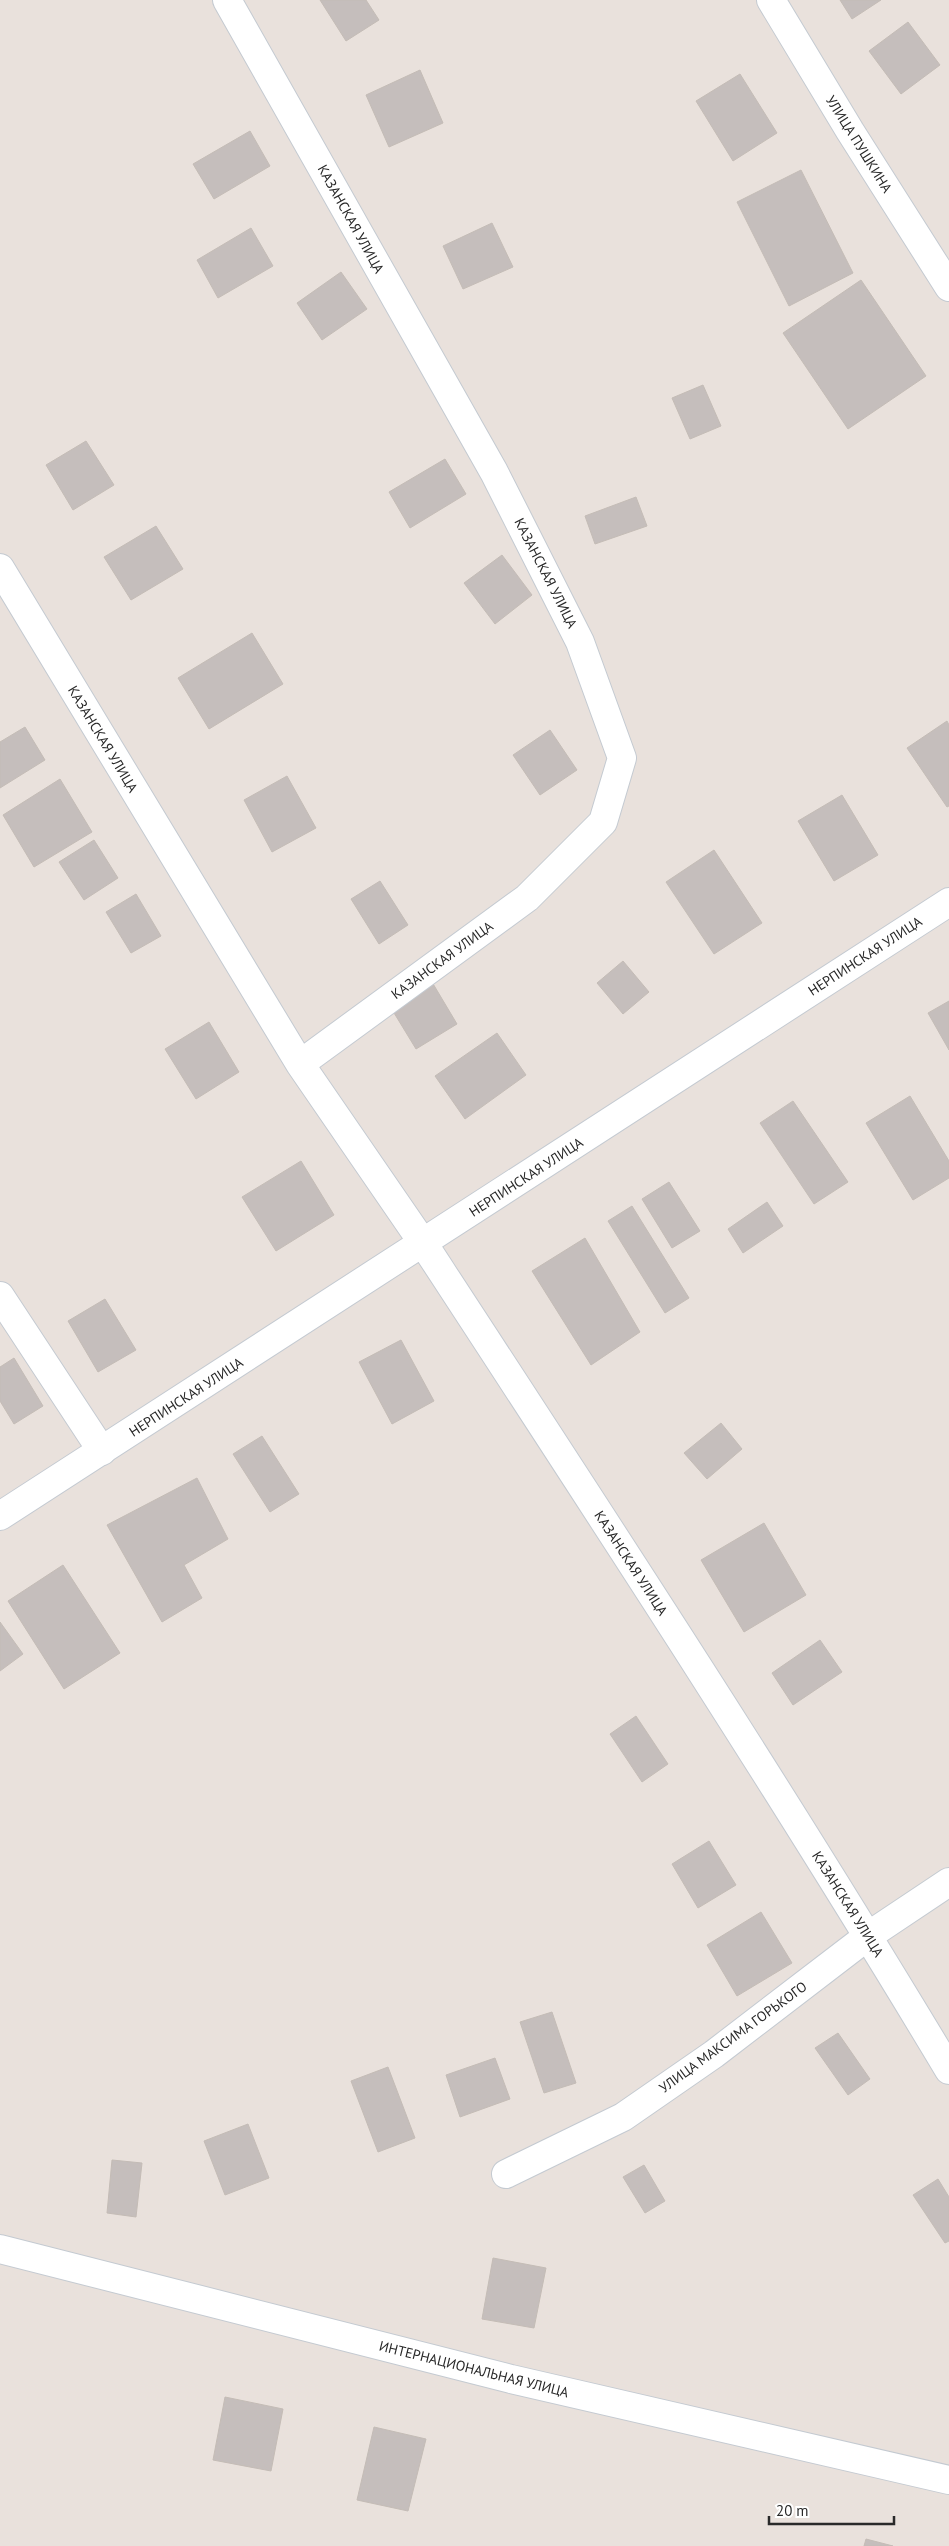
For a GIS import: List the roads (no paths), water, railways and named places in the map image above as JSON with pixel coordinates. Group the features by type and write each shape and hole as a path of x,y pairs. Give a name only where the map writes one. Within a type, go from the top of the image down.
{"street":[{"name":"КАЗАНСКАЯ УЛИЦА","path":"227,0 494,472 580,642 622,758 603,822 527,898 300,1064"},
{"name":"УЛИЦА ПУШКИНА","path":"771,0 850,131 949,287"},
{"name":"КАЗАНСКАЯ УЛИЦА","path":"0,568 300,1064 424,1243 705,1676 868,1936 949,2070"},
{"name":"НЕРПИНСКАЯ УЛИЦА","path":"0,1516 949,902"},
{"path":"0,1296 102,1451"},
{"name":"УЛИЦА МАКСИМА ГОРЬКОГО","path":"506,2174 623,2117 714,2054 868,1936 949,1882"},
{"name":"ИНТЕРНАЦИОНАЛЬНАЯ УЛИЦА","path":"0,2250 511,2379 949,2480"}]}
